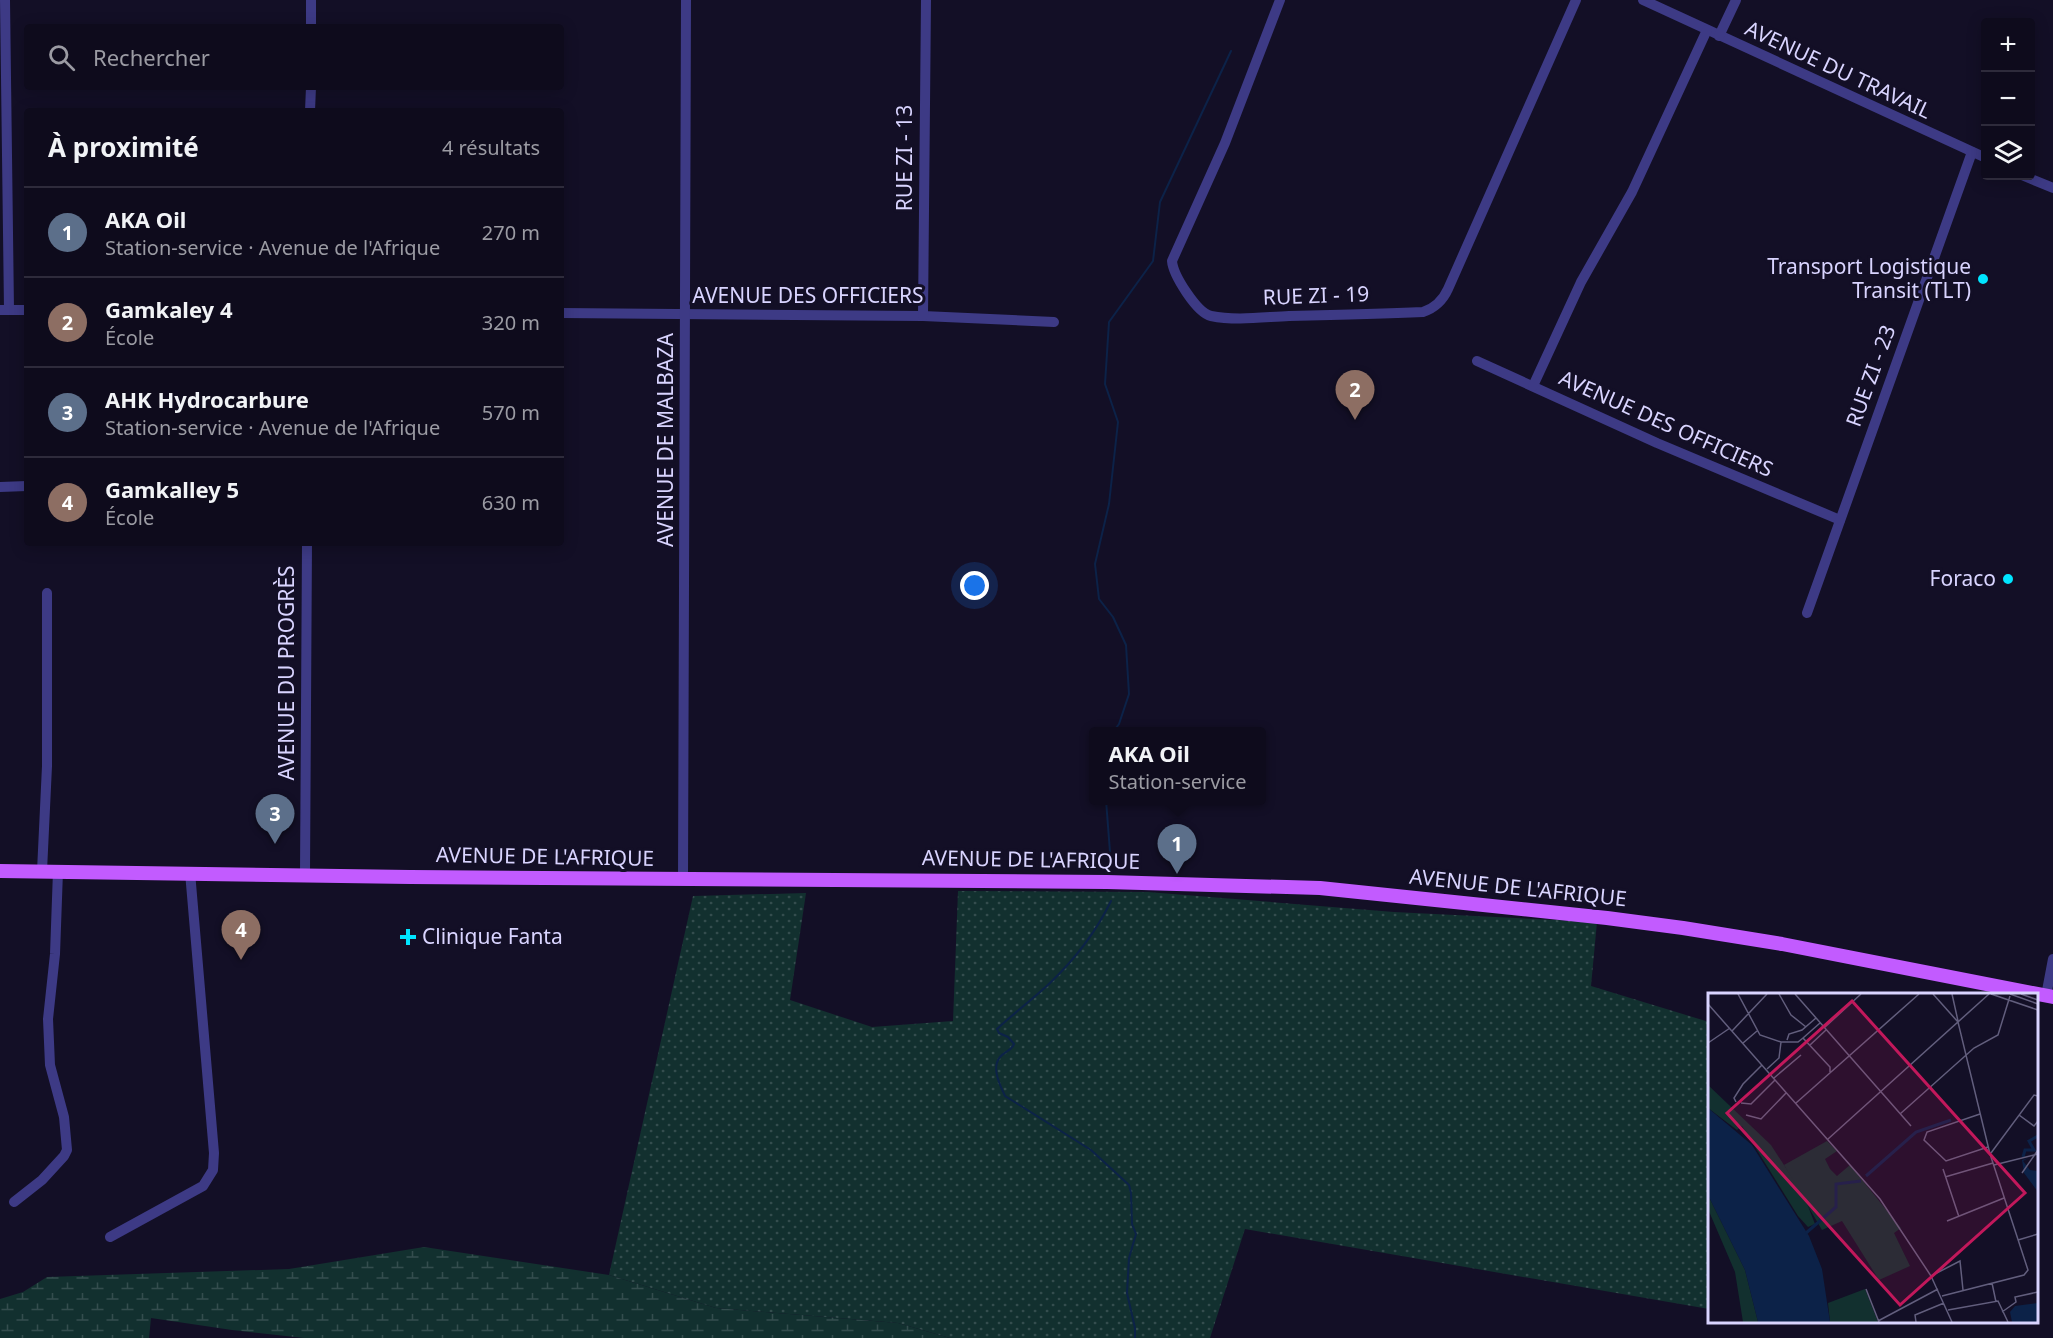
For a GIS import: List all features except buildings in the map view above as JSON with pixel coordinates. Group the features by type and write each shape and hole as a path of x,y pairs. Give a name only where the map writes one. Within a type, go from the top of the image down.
{"main road":[{"name":"AVENUE DE L'AFRIQUE","path":"0,871 683,880 1137,882 1320,888 1683,928 1782,944 2029,993"}],"street":[{"path":"5,0 4,310 24,310"},
{"path":"311,0 311,24"},
{"name":"AVENUE DE MALBAZA","path":"683,880 686,0"},
{"name":"RUE ZI - 13","path":"923,316 926,0"},
{"name":"RUE ZI - 19","path":"1280,0 1225,143 1172,261 1177,276 1192,300 1203,313 1210,316 1244,318 1423,312 1443,298 1576,0"},
{"name":"AVENUE DU TRAVAIL","path":"1643,0 1981,156"},
{"path":"1719,36 1736,0"},
{"path":"1533,386 1581,282 1632,192 1707,30"},
{"path":"310,108 311,90"},
{"name":"RUE ZI - 23","path":"1807,613 1972,152"},
{"path":"2034,180 2053,188"},
{"name":"AVENUE DES OFFICIERS","path":"564,313 923,316 1054,322"},
{"name":"AVENUE DES OFFICIERS","path":"1477,361 1657,443 1840,520"},
{"path":"0,487 24,486"},
{"name":"AVENUE DU PROGRÈS","path":"305,874 307,546"},
{"path":"42,871 47,766 47,593"},
{"path":"14,1202 42,1180 67,1150 64,1117 51,1065 48,1018 55,954 58,872"},
{"path":"110,1237 203,1186 213,1170 214,1152 190,872"},
{"path":"2049,997 2053,959"}],"green space":[{"path":"958,891 1148,892 1394,912 1597,922 1591,986 1708,1022 1708,1309 1245,1229 1210,1338 950,1338 898,1323 716,1308 609,1275 693,896 806,893 790,1000 872,1027 953,1021"},
{"path":"424,1247 609,1275 716,1308 898,1323 950,1338 304,1338 151,1318 149,1338 0,1338 0,1299 23,1292 47,1277 289,1269"}],"waterway":[{"path":"1117,727 1129,694 1126,645 1113,617 1099,599 1095,564 1109,504 1118,422 1105,384 1109,322 1153,261 1160,202 1231,51"},
{"path":"1106,805 1110,852"},
{"path":"1111,901 1092,934 1068,964 1044,989 997,1029 1014,1044 997,1061 996,1071 1005,1096 1091,1150 1129,1185 1132,1224 1136,1234 1129,1258 1127,1293 1135,1338"}],"place":[{"name":"Transport Logistique Transit (TLT)","path":"1983,279"},
{"name":"Gamkaley 4","path":"1355,420"},
{"name":"Foraco","path":"2008,579"},
{"name":"AHK Hydrocarbure","path":"275,844"},
{"name":"AKA Oil","path":"1177,874"},
{"name":"Clinique Fanta","path":"408,937"},
{"name":"Gamkalley 5","path":"241,960"}]}
